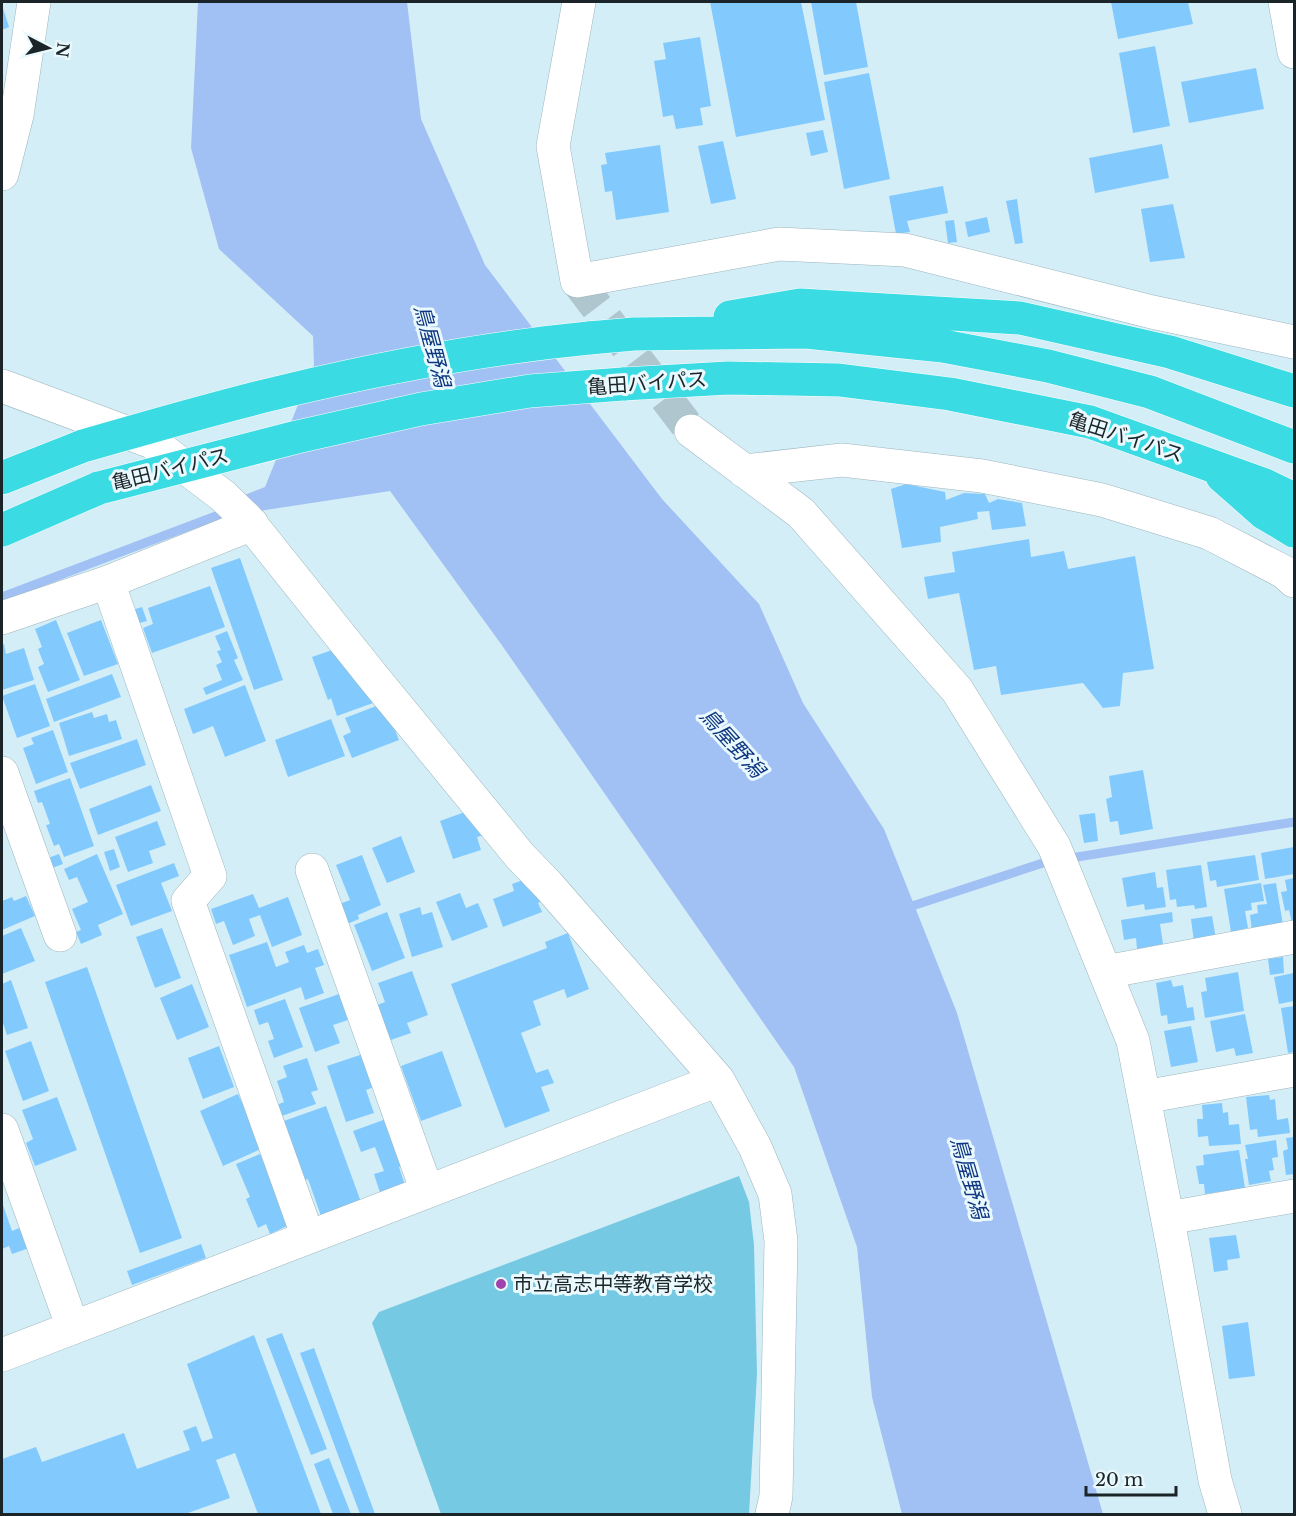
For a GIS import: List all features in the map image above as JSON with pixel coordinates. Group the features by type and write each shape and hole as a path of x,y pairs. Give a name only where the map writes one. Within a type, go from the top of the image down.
{"highway":[{"path":"634,334 800,305 1020,318 1170,352 1294,391"},
{"path":"2,478 83,446 284,391 387,369 527,344 634,334 806,332 943,346 1048,366 1149,392 1294,447"},
{"name":"亀田バイパス","path":"2,530 99,488 297,437 421,409 530,392 728,378 839,380 950,394 1090,422 1265,484 1294,499"},
{"path":"1207,463 1264,513 1294,531"}],"street":[{"path":"2,174 17,115 34,2"},
{"path":"579,2 553,146 577,280 779,244 905,250 1152,312 1294,342"},
{"path":"1285,2 1294,52"},
{"path":"2,386 152,442 223,496 249,521 374,678 520,855 718,1080 755,1147 775,1194 781,1241 776,1496 772,1515"},
{"path":"691,431 801,513 957,690 1054,846 1133,1041 1215,1480 1225,1515"},
{"path":"744,471 842,460 982,476 1102,500 1209,532 1284,572 1294,581"},
{"path":"2,618 108,582 249,521"},
{"path":"108,582 210,876 188,901 308,1237"},
{"path":"2,773 60,935"},
{"path":"312,870 427,1191"},
{"path":"1105,972 1294,937"},
{"path":"1144,1096 1294,1070"},
{"path":"2,1355 718,1080"},
{"path":"2,1130 73,1328"},
{"path":"1167,1218 1294,1196"}],"shaded area":[{"path":"739,1176 749,1202 754,1245 757,1374 749,1514 441,1514 372,1323 379,1312"}],"water":[{"name":"鳥屋野潟","path":"198,2 407,2 421,119 485,265 662,499 759,604 803,703 884,829 957,1013 1103,1514 902,1514 872,1397 857,1247 794,1067 501,644 390,491 259,511 242,496 265,487 314,365 313,336 219,249 191,148"}],"building":[{"path":"710,2 801,2 825,120 736,137"},
{"path":"811,2 856,2 868,67 824,75"},
{"path":"1111,2 1188,2 1193,24 1118,39"},
{"path":"2,5 9,27 2,30"},
{"path":"700,37 711,106 700,108 703,125 676,129 673,115 663,117 654,61 666,59 663,43"},
{"path":"1155,46 1170,126 1133,133 1119,53"},
{"path":"1256,68 1264,109 1189,123 1181,82"},
{"path":"869,73 890,179 844,189 824,82"},
{"path":"823,130 828,152 811,156 806,133"},
{"path":"723,141 736,199 711,204 698,146"},
{"path":"1162,144 1169,178 1095,193 1089,158"},
{"path":"660,145 669,212 616,220 612,191 605,192 601,165 607,164 605,153"},
{"path":"943,186 948,213 907,221 910,232 896,234 889,196"},
{"path":"1017,199 1023,243 1015,244 1006,201"},
{"path":"1173,204 1185,258 1150,262 1141,209"},
{"path":"987,217 990,232 968,237 965,222"},
{"path":"954,220 957,242 948,243 945,221"},
{"path":"906,484 945,492 946,500 964,493 985,494 989,503 998,499 1022,503 1026,526 992,530 989,511 977,512 978,519 940,527 941,542 902,548 891,489"},
{"path":"1029,539 1031,557 1064,551 1068,569 1135,556 1154,669 1123,673 1120,706 1103,708 1083,683 1001,695 996,666 974,670 959,593 928,599 924,577 955,572 952,552"},
{"path":"240,558 283,680 254,690 211,568"},
{"path":"210,586 225,627 152,653 143,628 153,624 148,608"},
{"path":"142,607 147,621 136,624 132,610"},
{"path":"56,620 80,680 48,692 38,667 44,664 38,649 42,647 35,629"},
{"path":"101,620 118,664 84,676 67,633"},
{"path":"227,631 238,658 234,660 243,680 206,695 203,688 222,680 216,665 222,662 217,651 221,650 215,636"},
{"path":"4,644 6,654 24,648 34,680 2,690 2,645"},
{"path":"341,647 373,703 337,716 331,698 328,700 312,657"},
{"path":"112,674 121,697 54,722 46,699"},
{"path":"35,684 50,726 17,738 2,696"},
{"path":"245,685 266,741 225,757 213,726 193,734 184,709"},
{"path":"384,703 399,740 352,758 343,736 351,732 345,718"},
{"path":"92,712 94,718 107,714 109,722 116,720 122,739 69,756 59,723"},
{"path":"331,719 345,756 288,777 275,740"},
{"path":"53,730 68,772 36,784 23,748 34,744 31,738"},
{"path":"137,739 146,765 80,789 70,763"},
{"path":"1143,770 1153,829 1120,835 1118,821 1110,822 1106,799 1112,797 1109,776"},
{"path":"70,778 94,846 64,857 59,844 54,846 46,825 50,824 42,802 38,803 34,791"},
{"path":"151,785 161,811 98,835 89,809"},
{"path":"476,808 485,835 477,837 481,850 453,859 440,821"},
{"path":"1095,813 1098,841 1084,843 1079,815"},
{"path":"157,821 166,845 149,851 153,863 128,872 115,837"},
{"path":"401,836 415,872 387,883 372,848"},
{"path":"1294,847 1294,874 1265,879 1261,853"},
{"path":"114,849 120,867 110,871 104,852"},
{"path":"59,854 63,864 52,868 48,858"},
{"path":"97,854 123,914 98,925 102,935 81,944 76,932 81,930 72,909 88,902 77,877 69,880 64,869"},
{"path":"362,855 381,905 358,915 359,919 340,927 332,907 350,900 336,865"},
{"path":"1255,855 1259,880 1217,887 1216,880 1210,881 1207,862"},
{"path":"174,863 179,876 161,883 172,911 131,926 116,885"},
{"path":"1201,865 1207,907 1195,909 1194,905 1177,907 1176,899 1170,900 1166,870"},
{"path":"1155,872 1157,888 1163,887 1166,907 1145,910 1144,904 1127,907 1122,878"},
{"path":"1294,878 1294,923 1292,923 1289,910 1285,911 1281,892 1287,891 1285,880"},
{"path":"526,879 543,900 538,903 542,912 503,927 493,899 514,891 512,884"},
{"path":"1261,883 1264,901 1251,903 1252,910 1245,911 1248,928 1231,932 1224,889"},
{"path":"1276,883 1283,925 1252,931 1250,915 1258,913 1257,905 1267,904 1263,885"},
{"path":"460,893 466,908 478,903 488,927 452,941 436,902"},
{"path":"253,894 259,908 288,897 302,935 272,947 260,915 249,919 255,936 233,945 224,921 216,924 211,909"},
{"path":"26,896 35,916 2,930 2,901 12,897 14,901"},
{"path":"420,907 422,915 432,912 443,947 412,957 399,914"},
{"path":"387,912 405,958 372,971 354,925"},
{"path":"1172,912 1173,922 1160,924 1163,944 1137,949 1136,938 1124,940 1121,920"},
{"path":"1212,916 1216,939 1194,942 1191,919"},
{"path":"21,928 35,961 2,974 2,936"},
{"path":"162,928 181,978 155,988 136,937"},
{"path":"568,933 589,989 567,998 564,989 533,1001 541,1025 521,1033 536,1073 548,1069 554,1083 541,1087 550,1111 505,1128 451,984 547,948 545,942"},
{"path":"267,942 276,967 289,962 285,952 304,945 307,953 318,949 324,965 315,968 324,993 305,1000 301,987 247,1007 229,955"},
{"path":"1283,957 1284,973 1270,975 1268,959"},
{"path":"87,967 182,1238 140,1253 45,982"},
{"path":"412,971 428,1015 407,1023 411,1033 385,1042 372,1007 385,1002 378,983"},
{"path":"1238,972 1244,1011 1205,1018 1201,992 1207,991 1205,978"},
{"path":"1294,973 1294,1001 1279,1004 1274,977"},
{"path":"11,980 28,1028 7,1035 2,1020 2,984"},
{"path":"1171,980 1173,987 1183,985 1187,1008 1193,1007 1195,1020 1168,1024 1167,1015 1161,1016 1156,983"},
{"path":"192,984 209,1027 177,1040 160,998"},
{"path":"339,994 348,1020 333,1025 340,1043 315,1052 299,1008"},
{"path":"285,999 303,1047 274,1058 268,1041 274,1039 268,1022 259,1025 254,1010"},
{"path":"1294,1006 1294,1052 1288,1053 1281,1008"},
{"path":"1245,1014 1253,1053 1236,1056 1234,1048 1216,1052 1210,1021"},
{"path":"1191,1026 1198,1062 1171,1067 1164,1031"},
{"path":"31,1041 49,1091 23,1101 5,1051"},
{"path":"219,1046 234,1087 203,1099 188,1058"},
{"path":"442,1051 462,1106 421,1121 401,1066"},
{"path":"363,1054 374,1087 366,1090 374,1113 346,1122 327,1066"},
{"path":"307,1058 318,1090 311,1092 316,1104 276,1118 272,1107 284,1102 277,1081 287,1077 283,1066"},
{"path":"238,1094 263,1148 223,1166 200,1111"},
{"path":"1269,1095 1270,1100 1275,1099 1277,1120 1288,1118 1290,1133 1258,1137 1257,1129 1250,1130 1246,1097"},
{"path":"57,1097 77,1150 35,1166 26,1143 33,1139 22,1110"},
{"path":"1222,1103 1223,1113 1228,1112 1229,1125 1239,1124 1241,1144 1209,1146 1208,1136 1198,1137 1197,1119 1203,1119 1202,1105"},
{"path":"326,1106 361,1202 321,1216 308,1179 296,1184 281,1122"},
{"path":"386,1119 403,1166 399,1167 406,1188 381,1196 374,1174 384,1171 375,1147 361,1152 353,1131"},
{"path":"1294,1137 1294,1174 1286,1175 1283,1151 1288,1149 1286,1138"},
{"path":"1276,1140 1278,1157 1272,1158 1274,1170 1269,1171 1271,1181 1249,1185 1245,1145"},
{"path":"1239,1150 1245,1188 1205,1194 1204,1184 1199,1184 1196,1166 1204,1165 1203,1155"},
{"path":"260,1154 291,1224 270,1234 266,1224 258,1228 246,1199 250,1197 236,1164"},
{"path":"2,1202 12,1231 24,1226 32,1247 12,1254 9,1246 2,1249"},
{"path":"1236,1235 1240,1258 1227,1260 1228,1270 1214,1272 1209,1238"},
{"path":"201,1244 206,1258 132,1285 127,1271"},
{"path":"1248,1322 1255,1376 1229,1379 1222,1326"},
{"path":"282,1333 327,1449 311,1455 266,1339"},
{"path":"254,1335 321,1514 258,1514 235,1453 216,1460 230,1498 185,1514 2,1514 2,1459 36,1447 42,1462 124,1433 137,1469 190,1450 183,1431 196,1426 202,1442 213,1438 187,1364"},
{"path":"314,1348 375,1514 360,1514 300,1353"},
{"path":"329,1458 351,1514 333,1514 314,1464"}],"waterway":[{"path":"2,597 229,511"},
{"path":"903,909 1046,862 1294,822"}],"tunnel":[{"path":"577,281 691,431"}],"place":[{"name":"市立高志中等教育学校","path":"501,1284"}]}
